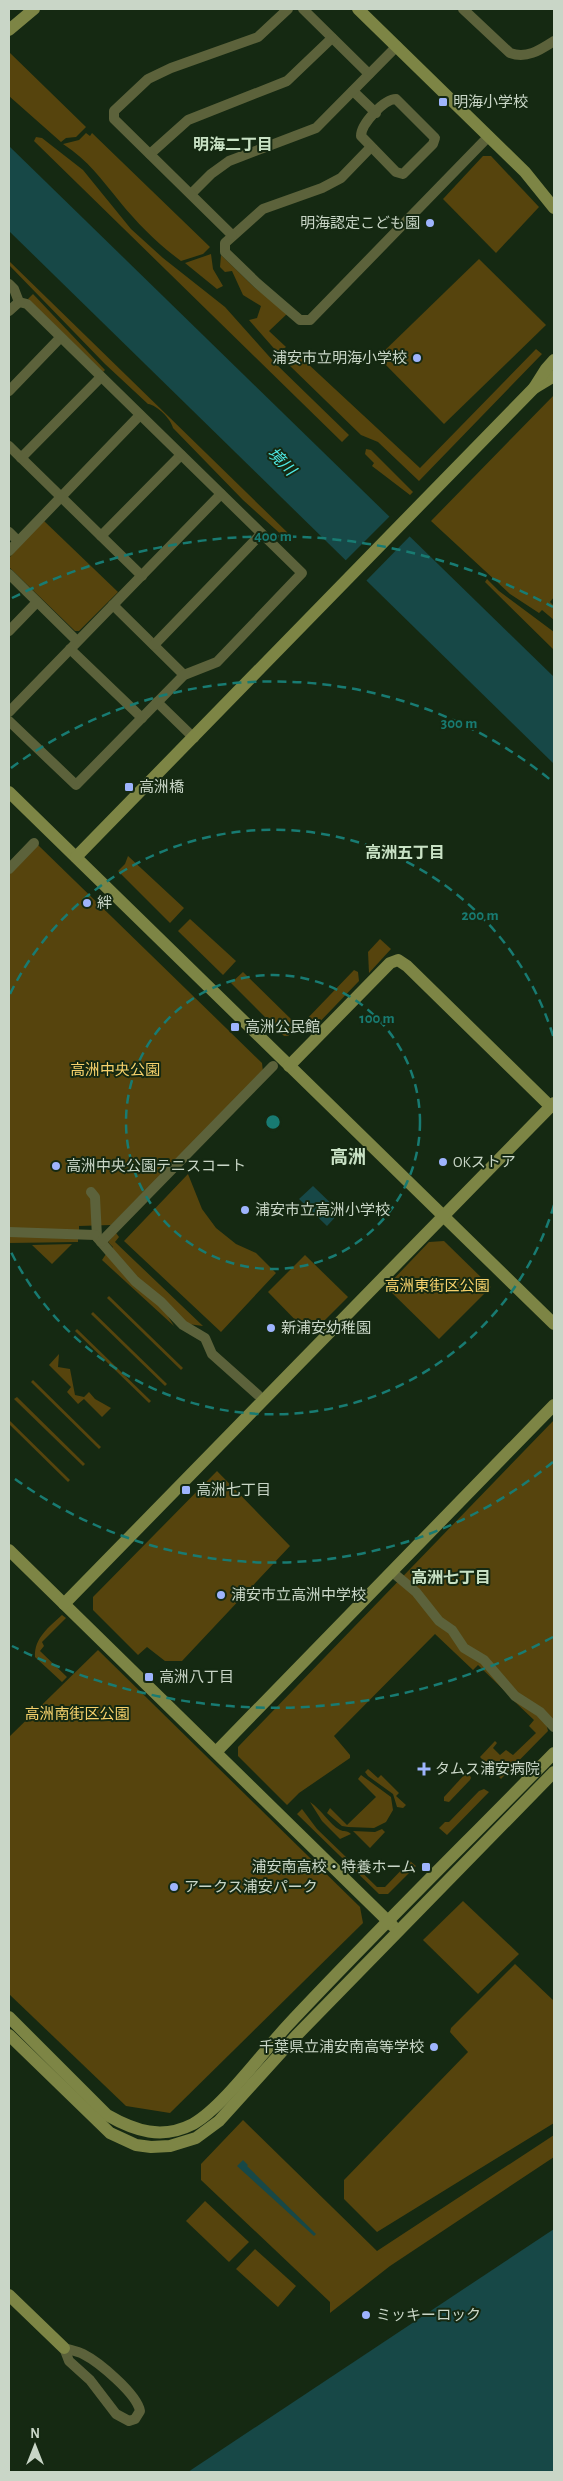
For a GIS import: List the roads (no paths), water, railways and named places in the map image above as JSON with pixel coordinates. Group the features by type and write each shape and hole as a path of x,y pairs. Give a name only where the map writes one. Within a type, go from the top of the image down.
{"street":[{"path":"9,30 34,9"},
{"path":"232,235 114,119 114,111 148,79 171,68 249,41 265,31 288,9"},
{"path":"303,9 369,74"},
{"path":"358,9 525,172 554,208"},
{"path":"463,9 510,53 520,56 531,54 554,41"},
{"path":"150,154 188,120 287,81 332,38"},
{"path":"192,194 211,174 230,161 316,128 397,46"},
{"path":"353,91 376,114"},
{"path":"396,100 433,134 434,141 403,174 396,172 361,136 361,131 376,114 389,101 396,100"},
{"path":"371,147 341,178 322,188 263,209 225,243 225,252 300,320 310,320 489,136"},
{"path":"525,172 554,193"},
{"path":"9,284 14,289 19,302"},
{"path":"9,311 19,302"},
{"path":"9,721 76,785 184,675 217,662 302,573 27,304 19,302"},
{"path":"9,391 60,338"},
{"path":"76,857 534,388 554,360"},
{"path":"534,388 554,376"},
{"path":"21,458 101,377"},
{"path":"9,551 140,415"},
{"path":"9,446 142,576"},
{"path":"101,536 181,454"},
{"path":"9,712 221,494"},
{"path":"9,532 18,541"},
{"path":"154,645 261,534"},
{"path":"9,574 37,602 73,645 142,718"},
{"path":"9,631 37,602"},
{"path":"113,605 184,675"},
{"path":"158,702 194,738"},
{"path":"9,792 289,1066 444,1214 554,1324"},
{"path":"10,866 34,843"},
{"path":"64,1604 444,1214 553,1105 407,966 398,960 390,963 289,1066"},
{"path":"99,1239 273,1066"},
{"path":"91,1192 95,1197 99,1239"},
{"path":"9,1232 94,1235 135,1281 162,1302 183,1326 205,1338 212,1354 258,1395"},
{"path":"216,1752 554,1406"},
{"path":"9,1550 399,1932"},
{"path":"397,1576 416,1592 439,1621 452,1630 464,1648 484,1660 514,1696 540,1712 554,1727"},
{"path":"9,2017 107,2115 138,2131 170,2132 191,2125 211,2112 286,2026 554,1753"},
{"path":"9,2035 110,2133 136,2145 170,2146 184,2143 205,2132 220,2121 296,2036 554,1772"},
{"path":"9,2295 64,2348 82,2353 98,2364 135,2399 140,2412 135,2419 129,2420 116,2414 90,2380 68,2361 64,2348"}],"water":[{"name":"境川","path":"9,146 554,677 554,764 9,231"},
{"path":"313,1186 340,1212 327,1226 299,1199"},
{"path":"243,2160 316,2234 314,2236 237,2166"},
{"path":"554,2229 554,2472 188,2472"}],"place":[{"name":"明海小学校","path":"443,102"},
{"name":"明海認定こども園","path":"430,223"},
{"name":"浦安市立明海小学校","path":"417,358"},
{"name":"高洲橋","path":"129,787"},
{"name":"絆","path":"87,903"},
{"name":"高洲公民館","path":"235,1027"},
{"name":"OKストア","path":"443,1162"},
{"name":"高洲中央公園テニスコート","path":"56,1166"},
{"name":"浦安市立高洲小学校","path":"245,1210"},
{"name":"新浦安幼稚園","path":"271,1328"},
{"name":"高洲七丁目","path":"186,1490"},
{"name":"浦安市立高洲中学校","path":"221,1595"},
{"name":"高洲八丁目","path":"149,1677"},
{"name":"タムス浦安病院","path":"424,1769"},
{"name":"浦安南高校・特養ホーム","path":"426,1867"},
{"name":"アークス浦安パーク","path":"174,1887"},
{"name":"千葉県立浦安南高等学校","path":"434,2047"},
{"name":"ミッキーロック","path":"366,2315"}],"district":[{"name":"明海二丁目","path":"233,144"},
{"name":"高洲五丁目","path":"405,852"},
{"name":"高洲","path":"348,1157"},
{"name":"高洲七丁目","path":"451,1577"}],"park label":[{"name":"高洲中央公園","path":"115,1070"},
{"name":"高洲東街区公園","path":"437,1286"},
{"name":"高洲南街区公園","path":"77,1714"}]}
